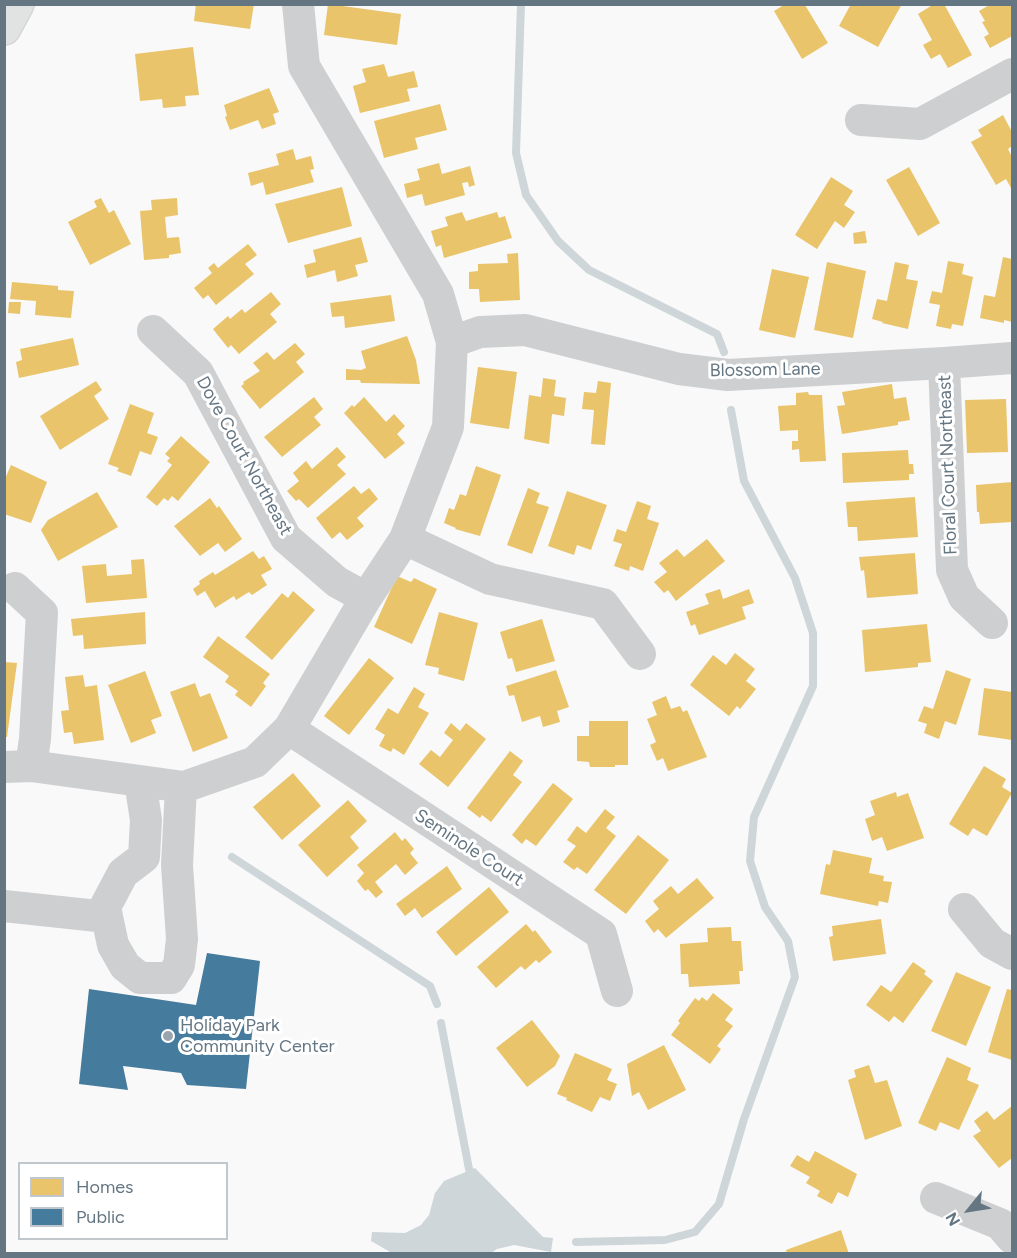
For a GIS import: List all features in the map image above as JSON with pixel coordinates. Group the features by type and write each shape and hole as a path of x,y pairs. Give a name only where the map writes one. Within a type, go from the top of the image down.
{"highway":[{"path":"4,28 17,4"}],"street":[{"path":"15,588 42,613 35,739 18,766 181,787 255,762 289,729 366,598 405,539 448,427 452,342 438,294 304,66 298,4"},
{"path":"861,120 920,124 1012,74"},
{"name":"Blossom Lane","path":"452,342 480,332 525,330 679,369 728,375 1012,358"},
{"name":"Dove Court Northeast","path":"153,331 198,373 286,538 337,582 366,598"},
{"name":"Floral Court Northeast","path":"944,363 952,570 963,597 992,623"},
{"path":"405,539 490,579 603,604 640,654"},
{"name":"Seminole Court","path":"289,729 601,934 617,991"},
{"path":"140,781 146,820 144,857"},
{"path":"177,870 166,858 144,857 123,873 105,907 113,945 125,966 140,978 171,978 179,965 182,939 177,870 181,787"},
{"path":"4,906 107,917"},
{"path":"964,909 992,943 1012,954"},
{"path":"936,1198 1000,1224 1012,1238"}],"shaded area":[{"path":"475,1168 543,1237 553,1238 551,1252 514,1245 497,1249 491,1253 392,1253 371,1241 372,1232 405,1233 421,1225 429,1215 435,1193 444,1181"}],"building: Homes":[{"path":"196,4 254,4 250,29 194,21"},
{"path":"328,4 401,14 397,45 324,35"},
{"path":"851,4 902,4 878,47 839,26"},
{"path":"934,4 944,4 972,55 948,68 940,54 931,59 923,45 932,40 918,14"},
{"path":"991,4 1012,4 1012,36 990,48 984,37 989,34 979,11"},
{"path":"784,5 805,5 828,43 802,59 774,11"},
{"path":"193,47 199,95 185,96 186,106 163,108 162,99 140,101 135,54"},
{"path":"384,64 388,77 414,71 418,87 407,89 410,101 360,113 353,86 366,82 362,69"},
{"path":"269,88 279,112 273,114 276,124 262,129 258,120 230,130 225,117 227,116 224,105"},
{"path":"440,104 447,130 415,138 418,149 384,158 374,121"},
{"path":"1003,115 1012,132 1012,146 1008,149 1012,157 1012,190 1006,179 996,185 971,142 982,136 978,130"},
{"path":"293,149 296,160 311,156 314,169 310,170 314,182 266,195 263,182 251,186 248,173 279,165 276,154"},
{"path":"439,163 442,174 470,166 475,185 469,187 468,182 462,183 465,195 425,206 422,194 407,198 404,184 420,180 417,169"},
{"path":"909,167 940,223 918,236 886,180"},
{"path":"831,177 853,191 844,205 855,212 844,228 835,221 817,249 795,235"},
{"path":"342,187 352,226 288,243 275,204"},
{"path":"101,198 109,213 114,210 131,244 90,265 68,222 97,207 94,201"},
{"path":"177,198 178,215 165,217 167,238 179,237 181,253 169,255 169,258 144,260 140,211 152,210 151,200"},
{"path":"462,212 466,221 497,212 499,218 505,216 512,238 444,258 441,245 436,247 431,231 448,226 445,217"},
{"path":"865,231 867,243 854,244 853,233"},
{"path":"361,237 368,262 355,265 358,276 337,282 335,270 307,278 304,265 316,262 313,250"},
{"path":"248,244 257,255 245,264 254,274 216,305 208,295 203,299 194,288 212,273 208,268 214,263 218,268"},
{"path":"518,253 520,300 480,302 479,289 469,289 469,272 478,271 478,264 508,263 507,254"},
{"path":"1003,257 1012,259 1012,322 1004,320 1004,323 980,318 984,295 995,297"},
{"path":"948,261 964,264 962,274 973,277 963,326 952,324 951,329 936,326 940,305 929,303 932,291 942,293"},
{"path":"827,262 866,271 853,338 814,330"},
{"path":"895,262 909,265 906,279 918,281 908,329 872,319 877,299 887,301"},
{"path":"772,269 809,277 795,338 759,330"},
{"path":"12,282 58,286 58,290 74,291 71,318 35,315 36,301 10,299"},
{"path":"271,292 281,304 270,314 277,322 239,354 231,345 228,348 213,329 228,316 230,319 242,309 245,313"},
{"path":"391,295 395,321 345,328 344,316 332,317 330,303"},
{"path":"9,302 21,302 20,314 8,313"},
{"path":"407,336 416,360 420,384 361,383 360,380 346,380 346,369 366,368 361,351"},
{"path":"73,338 79,365 19,378 16,362 22,360 20,349"},
{"path":"295,343 305,354 296,362 304,372 260,409 241,386 243,382 260,371 253,363 267,352 274,360"},
{"path":"478,367 517,372 509,429 470,423"},
{"path":"543,378 556,380 554,396 566,398 564,416 552,414 549,444 524,439 529,395 541,397"},
{"path":"96,381 102,390 94,396 109,419 60,450 40,416"},
{"path":"598,381 611,383 605,445 591,444 594,410 582,409 584,392 596,393"},
{"path":"892,384 894,399 906,397 910,420 898,422 898,425 842,434 837,406 845,405 842,392"},
{"path":"808,392 809,395 822,395 826,461 800,462 799,449 792,450 792,441 798,441 798,430 780,431 778,406 796,405 796,393"},
{"path":"314,397 323,409 314,417 321,425 282,457 264,437"},
{"path":"364,397 386,422 394,414 405,426 397,434 405,443 385,459 344,413"},
{"path":"1006,399 1008,452 967,453 965,400"},
{"path":"130,404 154,413 147,433 158,437 151,455 140,451 131,476 117,471 119,468 108,464"},
{"path":"181,436 210,462 178,501 172,496 168,501 164,498 157,506 146,497 172,465 167,461 170,458 165,454"},
{"path":"337,447 346,457 337,465 346,474 308,508 299,499 296,501 287,491 299,481 293,473 306,461 312,469"},
{"path":"908,450 909,464 913,464 914,474 909,474 909,480 843,483 842,453"},
{"path":"11,465 47,482 31,523 4,514 4,481"},
{"path":"476,466 501,475 480,536 455,529 444,523 449,508 454,510 460,494 466,496"},
{"path":"1012,482 1012,522 980,524 976,485"},
{"path":"354,486 361,494 369,488 378,499 357,518 364,526 347,540 340,532 332,539 316,518"},
{"path":"528,488 540,493 536,503 549,507 532,554 507,545"},
{"path":"567,491 607,505 591,550 577,545 574,555 548,546"},
{"path":"97,492 118,527 58,561 41,530 48,520"},
{"path":"915,497 918,537 858,541 857,527 848,527 846,502"},
{"path":"210,498 217,508 219,506 242,539 225,552 218,543 200,556 174,526"},
{"path":"637,501 651,506 647,519 659,523 643,571 630,566 629,571 614,566 622,544 613,541 617,529 626,532"},
{"path":"707,539 725,561 676,601 668,590 664,593 654,582 667,572 659,563 677,549 684,557"},
{"path":"253,551 259,559 264,556 272,569 261,575 267,585 252,595 249,592 236,600 234,596 215,608 205,591 197,596 193,589 200,584 199,581 213,572 215,575"},
{"path":"915,553 918,594 867,598 864,570 861,571 859,557"},
{"path":"144,559 147,598 86,603 82,566 106,564 107,576 132,574 131,560"},
{"path":"397,576 411,582 414,578 437,589 412,644 374,627"},
{"path":"720,589 723,599 749,589 754,603 742,607 746,619 699,635 695,624 691,626 686,612 709,604 705,594"},
{"path":"293,591 315,610 272,660 245,637 282,593 288,598"},
{"path":"145,612 146,644 84,649 83,635 73,636 71,619"},
{"path":"439,612 478,623 464,681 438,674 439,668 425,665"},
{"path":"542,619 555,661 516,672 512,658 508,659 500,632"},
{"path":"927,624 931,662 918,663 918,667 865,672 862,630"},
{"path":"218,636 270,674 263,683 266,686 251,707 235,695 238,691 225,682 229,676 203,657"},
{"path":"735,653 755,669 746,681 756,689 740,709 737,706 729,716 690,685 713,655 726,665"},
{"path":"369,658 394,678 349,735 324,716"},
{"path":"4,662 17,663 7,737 4,737"},
{"path":"556,670 569,707 557,711 560,722 543,727 540,716 522,722 514,695 509,696 506,686"},
{"path":"946,670 971,679 956,725 945,721 939,739 924,733 927,724 918,721 924,706 933,709"},
{"path":"145,671 162,716 151,720 156,733 131,743 108,685"},
{"path":"83,675 85,687 97,685 104,740 74,744 72,732 64,733 61,711 69,710 65,677"},
{"path":"195,683 200,697 210,693 228,738 193,752 170,692"},
{"path":"414,687 425,694 418,707 429,713 404,755 393,748 391,752 379,746 385,735 375,729 388,708 398,714"},
{"path":"984,688 1012,692 1012,740 978,735"},
{"path":"666,696 671,709 680,706 683,712 687,710 707,757 668,771 663,758 657,761 650,745 656,742 647,719 657,715 652,702"},
{"path":"589,721 628,721 628,765 590,767 589,762 577,761 577,736 589,736"},
{"path":"451,723 460,731 466,723 486,739 448,787 419,764 431,750 440,757 453,740 444,733"},
{"path":"510,751 523,761 513,775 522,782 491,822 482,815 480,818 467,808"},
{"path":"984,766 1006,779 1002,787 1012,793 987,836 973,828 968,836 949,824"},
{"path":"293,773 321,806 282,840 253,807"},
{"path":"553,783 573,799 536,846 526,839 522,844 512,835"},
{"path":"896,792 897,797 908,793 924,838 887,851 882,837 872,841 865,819 875,815 870,801"},
{"path":"348,800 367,821 350,837 359,848 327,877 298,845"},
{"path":"605,809 615,817 606,828 616,836 587,874 577,867 574,870 563,862 576,846 567,840 577,826 586,833"},
{"path":"395,832 402,841 405,838 414,849 410,853 418,863 405,875 396,864 375,882 383,892 376,898 368,889 365,891 357,881 364,873 357,865"},
{"path":"638,835 669,860 626,914 594,890"},
{"path":"833,850 872,858 869,873 884,876 883,881 892,882 888,903 879,901 878,906 820,894 826,864 830,865"},
{"path":"447,866 462,889 422,918 415,908 405,916 396,904"},
{"path":"697,878 714,898 666,938 658,929 654,933 645,921 659,909 653,901 671,886 678,894"},
{"path":"489,887 509,912 456,956 436,932"},
{"path":"881,919 886,954 833,961 829,937 833,936 832,926"},
{"path":"526,924 533,932 535,930 552,952 539,963 536,960 525,970 521,966 496,988 477,967"},
{"path":"731,927 732,941 741,941 743,971 739,971 740,984 689,987 688,974 681,974 680,944 708,942 707,928"},
{"path":"913,962 926,971 924,974 933,981 903,1023 894,1016 889,1022 866,1005 881,985 891,992"},
{"path":"956,972 991,987 966,1046 931,1031"},
{"path":"1007,989 1012,990 1012,1060 988,1052"},
{"path":"713,993 733,1009 725,1020 733,1026 717,1046 721,1049 710,1064 671,1035 695,998 699,1001 702,997 707,1001"},
{"path":"532,1020 560,1056 555,1066 527,1087 496,1048"},
{"path":"664,1045 686,1090 648,1110 639,1092 632,1096 627,1064"},
{"path":"575,1053 612,1069 607,1080 617,1084 610,1101 600,1097 592,1112 557,1094"},
{"path":"947,1057 971,1068 967,1080 979,1085 959,1130 940,1122 936,1131 918,1123"},
{"path":"869,1065 875,1083 887,1080 902,1126 865,1140 848,1080 856,1077 854,1070"},
{"path":"1012,1106 1012,1158 999,1168 973,1136 981,1131 974,1121 987,1111 994,1120"},
{"path":"815,1151 857,1174 848,1197 838,1192 832,1204 817,1196 820,1191 806,1183 810,1177 790,1166 797,1155 809,1162"},
{"path":"841,1230 849,1254 787,1254 786,1250"}],"building: Public":[{"name":"Holiday Park Community Center","path":"207,953 260,961 246,1089 187,1085 181,1073 123,1066 128,1090 79,1084 89,989 196,1005"}],"waterway":[{"path":"521,4 516,153 526,195 558,241 589,270 717,334 724,352"},
{"path":"576,1242 665,1240 695,1232 719,1204 744,1119 795,977 788,941 765,907 750,861 754,817 813,686 813,633 795,578 744,481 731,410"},
{"path":"232,857 430,986 437,1004"},
{"path":"441,1023 469,1169"}],"place":[{"name":"Holiday Park Community Center","path":"168,1036"}]}
